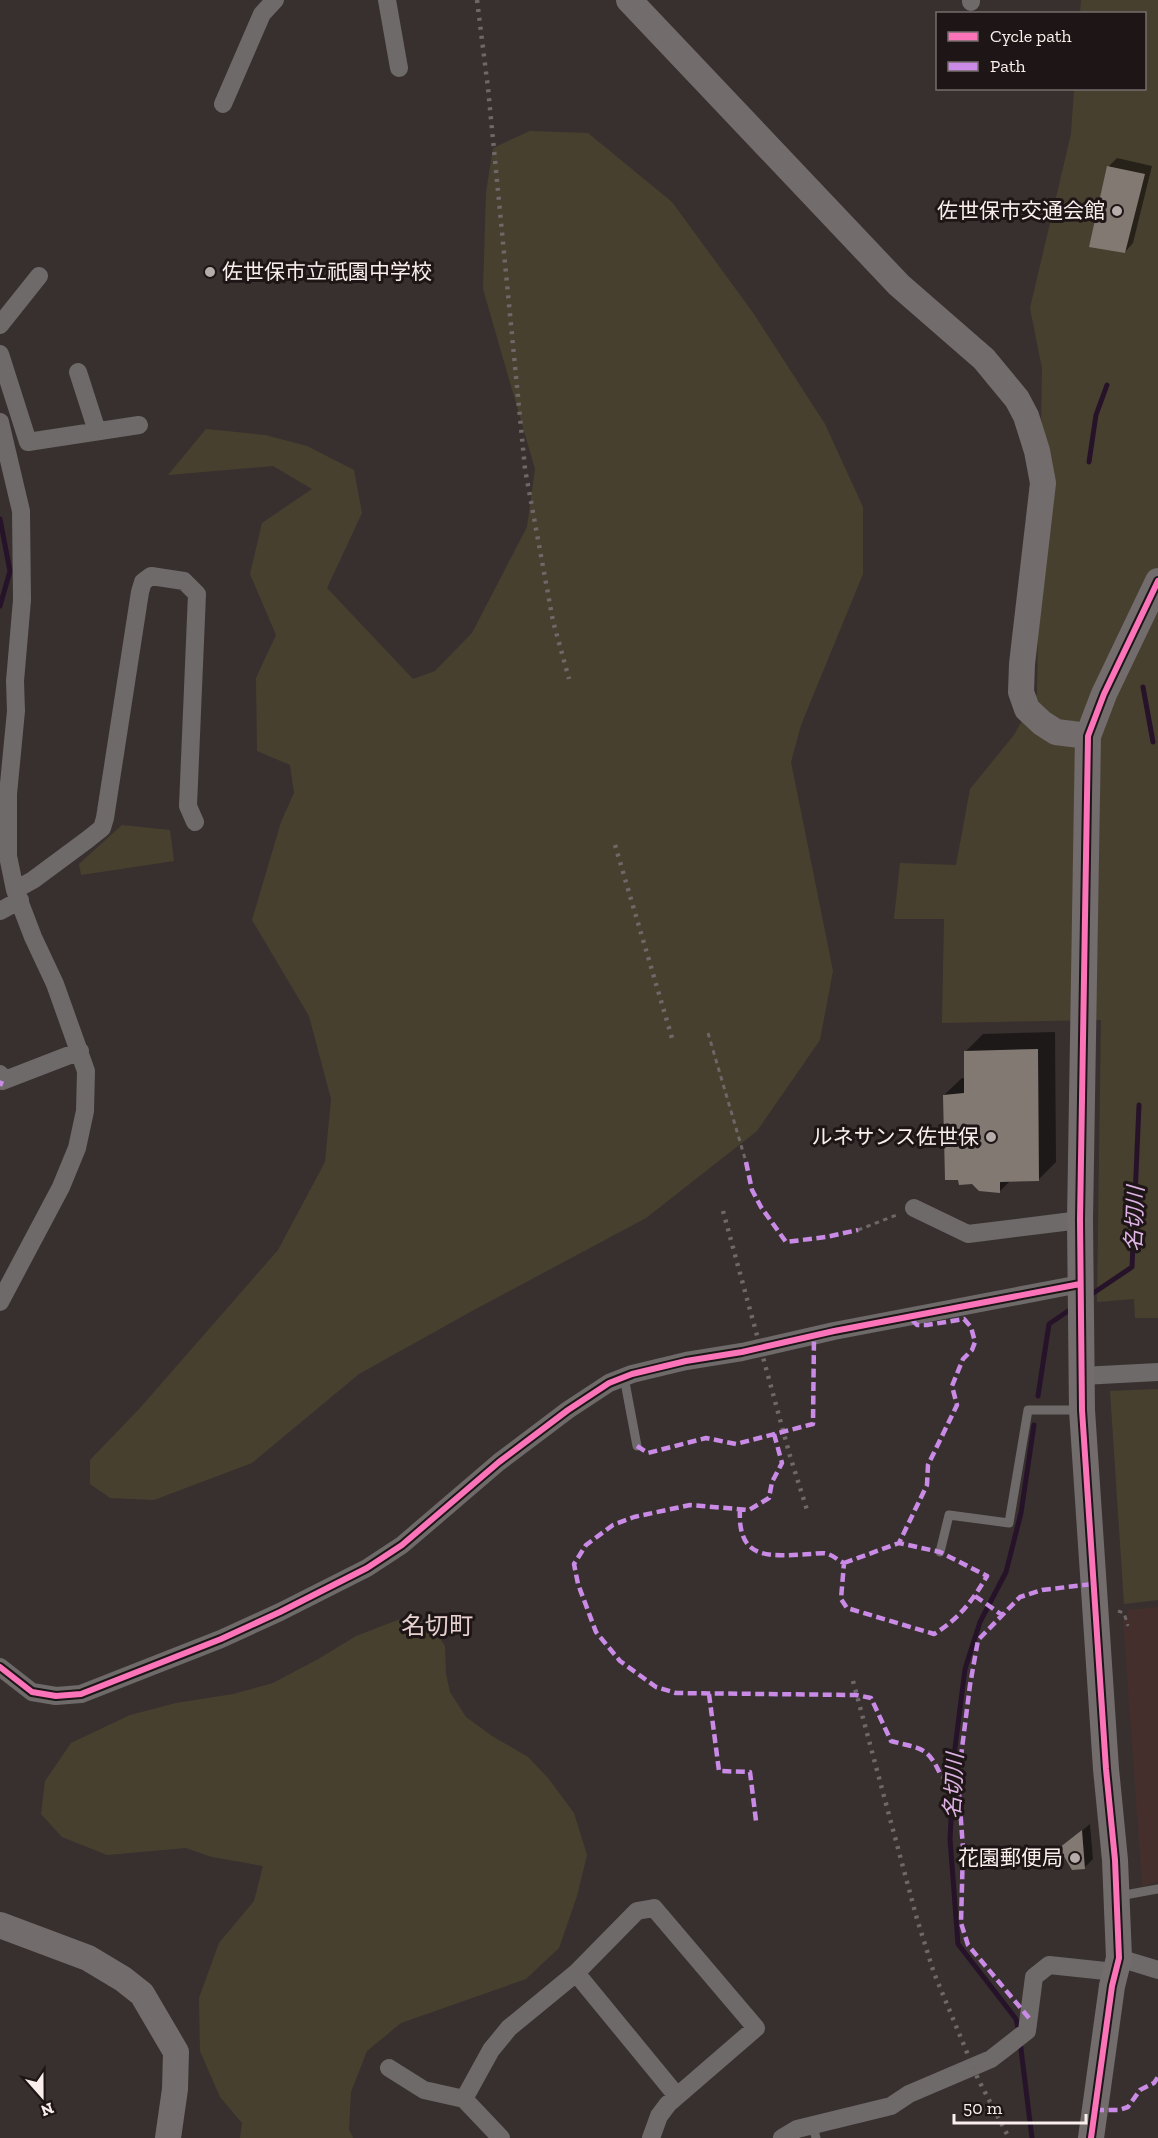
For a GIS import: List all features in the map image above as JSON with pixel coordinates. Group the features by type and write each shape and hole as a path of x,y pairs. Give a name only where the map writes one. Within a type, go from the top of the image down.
{"street":[{"path":"223,104 262,14 275,0"},
{"path":"387,0 399,68"},
{"path":"629,0 899,285 984,359 1017,399 1026,416 1037,451 1043,483 1021,692 1027,709 1042,723 1056,732 1088,736"},
{"path":"0,325 39,276"},
{"path":"0,354 28,442 139,425"},
{"path":"78,372 97,431"},
{"path":"0,422 21,511 22,600 15,681 16,711 8,794 8,856 18,895 86,1071 85,1111 77,1148 60,1187 6,1276 0,1302"},
{"path":"0,911 102,828 140,592 143,582 152,576 184,581 197,594 188,806 195,822"},
{"path":"1091,2138 1117,1965 1115,1860 1106,1769 1082,1410 1080,1220 1088,736 1104,694 1158,581"},
{"path":"0,694 15,681"},
{"path":"0,1074 2,1081 80,1051"},
{"path":"914,1208 968,1234 1080,1220"},
{"path":"0,1667 32,1692 56,1696 81,1694 220,1639 280,1612 368,1568 402,1545 520,1446 609,1383 624,1377 686,1361 742,1352 834,1331 1080,1287"},
{"path":"1082,1376 1158,1372"},
{"path":"464,2099 491,2050 509,2028 576,1973 637,1911 654,1908 756,2028 677,2096 659,2116 651,2138"},
{"path":"0,1925 88,1958 123,1979 142,1994 176,2052 175,2089 168,2138"},
{"path":"782,2138 797,2129 814,2132 891,2106 909,2094 991,2059 1027,2031 1034,1977 1049,1965 1117,1965 1158,1970"},
{"path":"576,1973 677,2096"},
{"path":"389,2068 424,2090 464,2099 501,2138"}],"lane":[{"path":"624,1377 637,1446"},
{"path":"940,1552 949,1515 1008,1523 1028,1410 1082,1410"},
{"path":"1116,1896 1158,1889"}],"path":[{"path":"708,1033 746,1162"},
{"path":"858,1230 914,1208"},
{"path":"1118,1611 1124,1612 1128,1626"}],"shaded area":[{"path":"1081,0 1158,0 1158,1318 1135,1318 1134,1299 1097,1302 1101,1020 942,1023 944,919 894,919 900,863 956,865 970,789 1014,735 1037,694 1042,368 1030,308 1071,134 1074,90 1146,90 1146,12 1080,12"},
{"path":"530,131 588,133 672,202 754,314 825,424 863,507 863,574 801,725 791,762 833,971 820,1040 757,1131 646,1218 359,1374 252,1463 154,1500 110,1498 90,1484 90,1460 140,1408 278,1250 325,1162 331,1099 309,1016 252,920 281,822 294,793 290,765 257,751 256,678 276,635 250,574 262,523 312,489 273,466 168,475 206,429 265,435 307,446 354,470 362,513 327,588 413,679 435,671 472,633 527,527 535,469 483,289 486,193 493,148"},
{"path":"122,825 170,830 174,861 81,875 79,864"},
{"path":"1158,1389 1158,1600 1124,1604 1110,1391"},
{"path":"1158,1607 1158,1882 1142,1886 1123,1618 1128,1616 1127,1610"},
{"path":"403,1618 430,1624 445,1646 446,1674 450,1692 466,1717 492,1736 528,1757 548,1778 574,1813 587,1855 577,1896 559,1948 526,1979 401,2023 367,2051 351,2092 349,2130 353,2138 240,2138 242,2123 220,2097 200,2051 199,1998 219,1943 254,1901 263,1866 212,1857 186,1848 107,1855 62,1837 41,1814 45,1781 71,1743 130,1715 176,1703 233,1694 273,1683 356,1636"}],"building":[{"name":"佐世保市交通会館","path":"1107,166 1145,174 1125,253 1089,247"},
{"name":"ルネサンス佐世保","path":"1038,1049 1039,1181 1000,1182 1000,1193 979,1191 972,1184 959,1185 958,1180 945,1180 943,1095 964,1093 964,1051"},
{"name":"花園郵便局","path":"1082,1830 1085,1869 1072,1870 1059,1848"}],"waterway":[{"name":"名切川","path":"1089,462 1096,415 1107,385"},
{"path":"0,519 10,571 0,606"},
{"name":"名切川","path":"1143,687 1153,742"},
{"name":"名切川","path":"1089,1296 1132,1267 1139,1105"},
{"name":"名切川","path":"1038,1396 1049,1324 1074,1307"},
{"name":"名切川","path":"1019,2032 1016,2019 958,1944 950,1839 955,1748 965,1669 980,1622 1006,1572 1021,1513 1034,1425"},
{"name":"名切川","path":"1020,2041 1032,2138"}],"railway":[{"path":"477,0 488,88 525,469 553,621 569,679"},
{"path":"615,845 672,1038"},
{"path":"723,1211 790,1456 808,1513"},
{"path":"853,1681 917,1919 934,1973 978,2079 1009,2138"}],"marked path":[{"path":"0,1086 2,1081"},
{"path":"746,1162 752,1190 786,1242 858,1230"},
{"path":"844,1563 899,1543 927,1485 928,1465 957,1405 952,1386 963,1359 972,1350 975,1342 971,1327 964,1319 917,1325 909,1317"},
{"path":"637,1446 648,1453 706,1438 736,1444 813,1424 814,1336"},
{"path":"774,1434 782,1463 772,1482 769,1498 749,1510 690,1505 634,1517 613,1525 586,1545 574,1564 578,1584 596,1632 620,1661 656,1687 676,1693 856,1695 871,1698 891,1741 922,1750 932,1759 941,1776 958,1780"},
{"path":"740,1509 744,1539 751,1547 770,1555 826,1553 844,1563 841,1599 847,1608 934,1634 965,1608 987,1576 940,1552 899,1543"},
{"path":"1029,2018 968,1945 961,1923 963,1848 958,1780 970,1685 978,1640 1020,1597 1042,1590 1093,1584"},
{"path":"975,1596 1002,1615"},
{"path":"709,1694 719,1771 750,1772 756,1821"},
{"path":"1095,2110 1119,2110 1128,2107 1140,2090 1154,2083 1158,2077"}],"cycle path":[{"path":"1091,2138 1112,1986 1119,1958 1115,1860 1106,1769 1082,1410 1080,1220 1088,736 1104,694 1158,581"},
{"path":"0,1667 32,1692 56,1696 81,1694 221,1639 280,1612 367,1568 402,1545 499,1462 568,1410 609,1383 632,1374 834,1331 1080,1284"}],"place":[{"name":"佐世保市交通会館","path":"1117,211"},
{"name":"佐世保市立祇園中学校","path":"210,272"},
{"name":"ルネサンス佐世保","path":"991,1137"},
{"name":"花園郵便局","path":"1075,1858"}],"district":[{"name":"名切町","path":"437,1626"}]}
